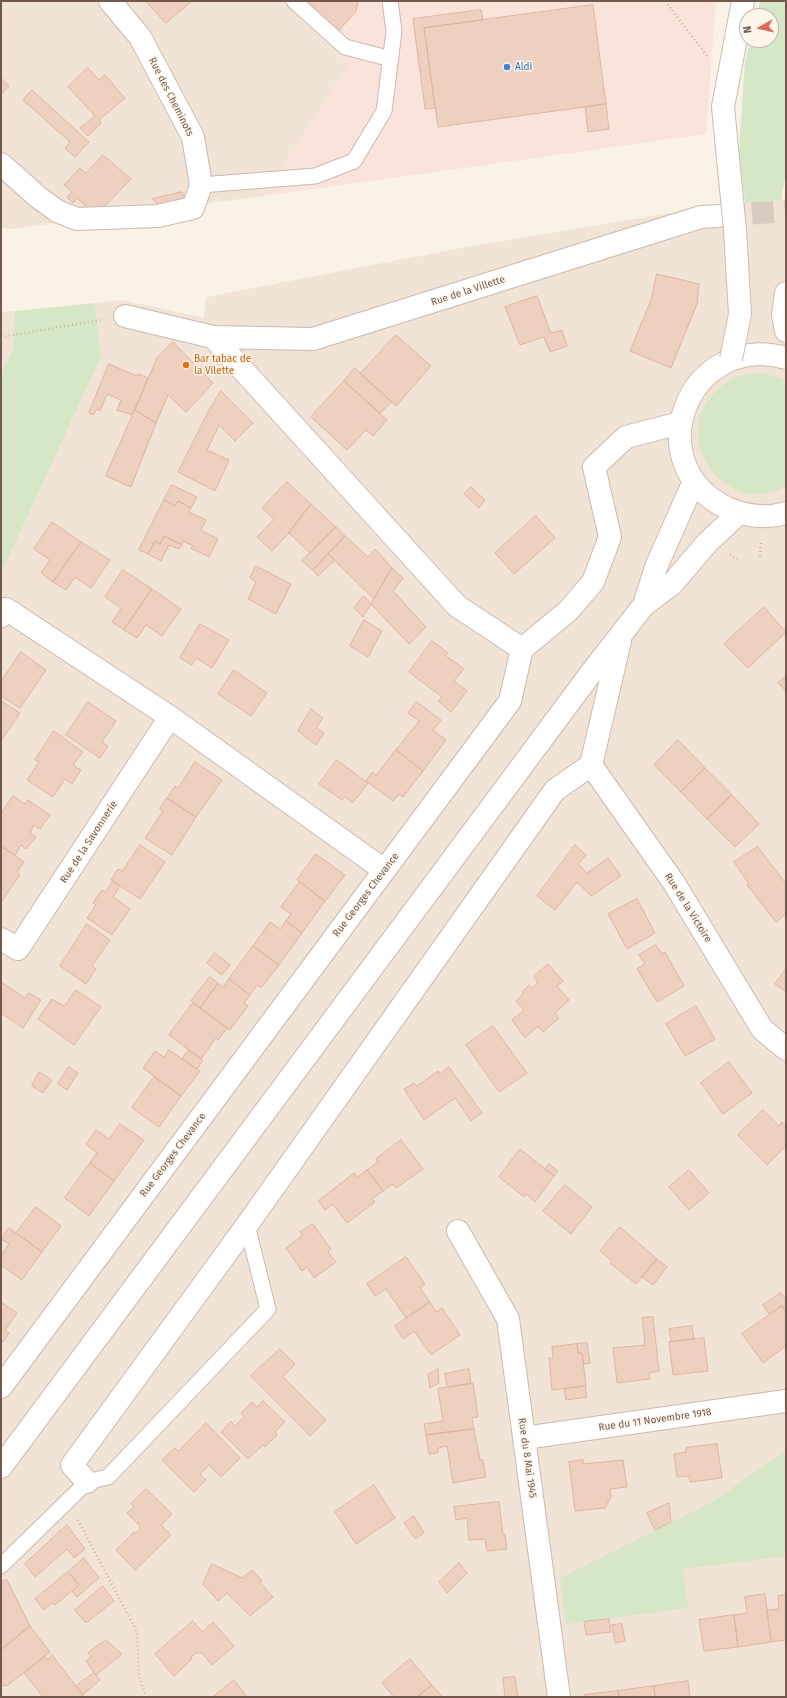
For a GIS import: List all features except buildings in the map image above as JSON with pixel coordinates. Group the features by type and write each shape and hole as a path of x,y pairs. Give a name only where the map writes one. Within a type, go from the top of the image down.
{"street":[{"name":"Rue des Cheminots","path":"1,164 38,197 57,211 77,219 158,216 193,208 201,185 193,136 140,37 110,1"},
{"path":"731,359 740,314 735,230 723,107 743,1"},
{"name":"Rue de la Villette","path":"125,316 213,337 313,338 702,217 719,216"},
{"path":"786,293 783,315 786,331"},
{"path":"213,337 456,606 522,649 568,611 593,582 610,537 594,466 626,437 680,423"},
{"path":"786,358 772,354 751,354 731,359 713,370 697,384 686,402 680,423 680,444 685,463 694,481 713,501 738,513 762,516 786,512"},
{"path":"644,605 656,567 694,481"},
{"path":"1,1467 581,686 644,605 672,584 707,543 738,513"},
{"path":"762,516 786,530"},
{"path":"1,616 6,609 170,717 384,870"},
{"path":"87,1482 72,1465 247,1225 556,790 591,765 622,634"},
{"name":"Rue Georges Chevance","path":"1,1387 510,701 522,649"},
{"name":"Rue de la Savonnerie","path":"1,939 18,950 170,717"},
{"name":"Rue de la Victoire","path":"591,765 674,883 762,1029 786,1049"},
{"name":"Rue du 8 Mai 1945","path":"458,1231 508,1319 559,1697"},
{"name":"Rue du 11 Novembre 1918","path":"524,1438 786,1402"}],"lane":[{"path":"294,1 345,47 390,59"},
{"path":"201,185 315,176 354,161 384,111 394,31 390,1"},
{"path":"1,1566 87,1482 108,1477 268,1308 247,1225"}],"path":[{"path":"665,1 727,83"},
{"path":"1,337 125,316"},
{"path":"67,1500 137,1632 139,1675 146,1697"}],"shaded area":[{"path":"1,1 283,1 349,65 264,196 11,229 1,228"},
{"path":"283,1 716,1 706,134 264,196 349,65"},
{"path":"786,199 786,1697 1,1697 1,574 101,357 95,303 122,300 204,318 206,297 461,248 713,206"},
{"path":"15,311 13,350 1,374 1,312"}],"green space":[{"path":"761,1 786,1 786,172 781,200 745,203 739,150 745,61 749,48 779,48 779,8 759,8"},
{"path":"95,303 101,357 1,574 1,374 13,350 15,311"},
{"path":"762,373 781,378 786,381 786,486 763,493 742,492 724,482 710,468 701,449 698,428 703,408 721,386 737,377 748,374"},
{"path":"786,1451 786,1556 683,1569 688,1608 566,1624 560,1578 712,1502"}],"tunnel":[{"path":"719,216 786,211"}],"place":[{"name":"Aldi","path":"507,67"},
{"name":"Bar tabac de la Vilette","path":"186,365"}]}
